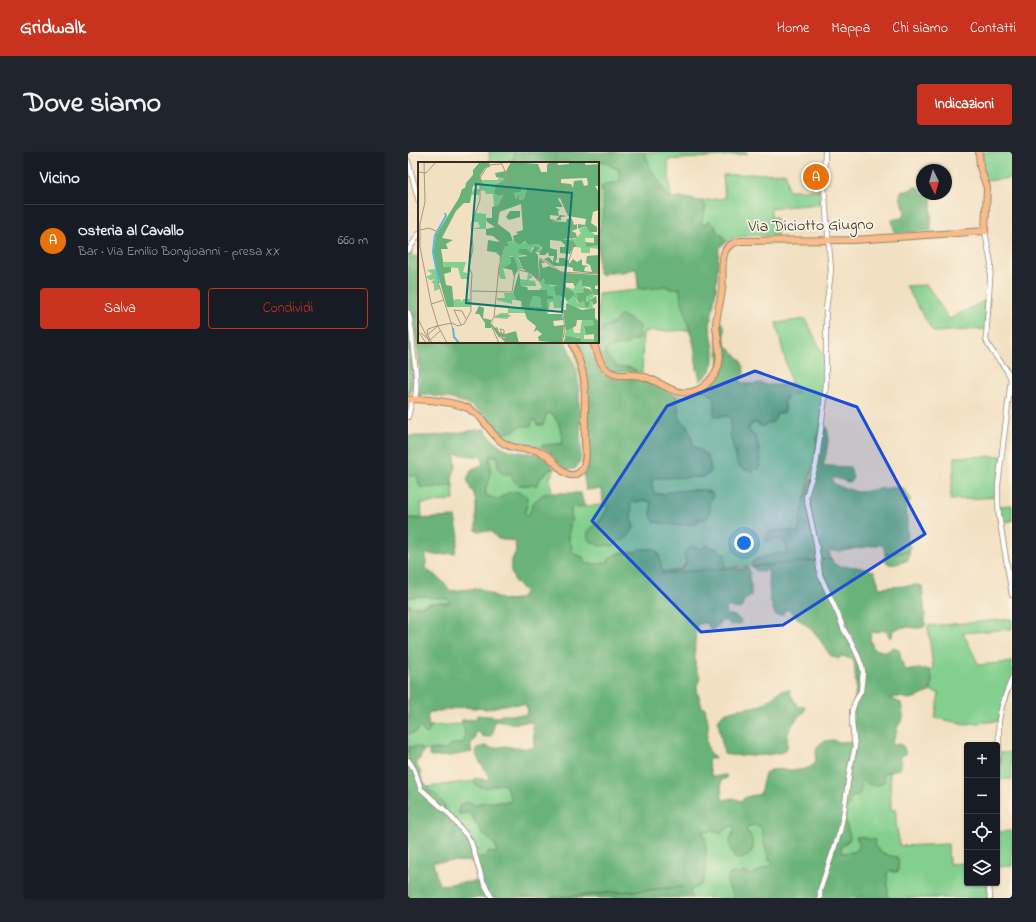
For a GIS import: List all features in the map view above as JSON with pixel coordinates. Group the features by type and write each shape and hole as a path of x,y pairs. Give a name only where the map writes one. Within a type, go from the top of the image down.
{"main road":[{"path":"978,152 980,167 987,188 985,231"},
{"name":"Via Diciotto Giugno","path":"593,343 602,364 606,369 614,374 644,376 671,390 681,393 695,391 710,381 719,367 716,325 722,290 723,260 728,246 733,243 740,241 854,240 985,231"},
{"path":"412,399 434,400 467,408 479,416 503,444 544,453 549,456 566,474 577,474 583,467 585,459 584,386 583,372 572,343"}],"street":[{"path":"820,898 820,890 840,831 844,811 850,768 855,747 852,711 861,691 863,672 860,661 844,630 820,575 816,542 806,497 816,465 826,394 826,310 831,270 823,180 825,152"},
{"path":"408,162 418,198"},
{"path":"985,231 991,264 986,339 991,350 1009,374 1011,380 998,485 998,502 1012,595"},
{"path":"408,251 418,236"},
{"path":"408,312 411,321 416,386 408,416"},
{"path":"998,742 1002,705 1012,678"},
{"path":"408,760 414,769 421,789 448,813 471,842 484,885 492,898"},
{"path":"988,886 990,898"}],"highlighted area":[{"path":"755,371 857,407 925,534 783,625 701,632 592,521 667,406"}],"green space":[{"path":"489,152 514,152 514,160 512,159 507,162 490,162"},
{"path":"514,152 644,152 652,171 669,198 679,197 700,201 705,205 701,222 706,224 710,221 726,242 719,249 716,291 710,326 714,348 714,362 710,371 700,382 694,345 680,294 680,288 671,289 665,286 641,289 638,287 636,269 621,272 606,272 602,275 599,273 599,231 604,211 602,186 604,184 620,181 619,169 605,162 507,162 512,159 514,160"},
{"path":"644,152 747,152 747,154 668,160 671,197 668,198 652,171"},
{"path":"979,152 1012,152 1012,178 985,181"},
{"path":"602,161 619,169 620,181 604,184 602,186 604,211 600,231 599,162 596,162"},
{"path":"786,173 788,190 819,190 820,204 771,208 771,217 776,217 777,236 744,236 731,239 726,242 710,221 703,224 701,221 706,208 700,201 725,198 723,175"},
{"path":"916,187 916,200 931,200 931,231 895,233 892,220 902,218 905,213 900,194 901,191 907,191"},
{"path":"410,252 413,257 418,256 418,343 566,343 577,371 579,391 581,448 580,461 576,468 564,468 549,452 542,448 542,445 561,444 563,441 559,424 553,414 547,413 543,425 537,425 533,419 531,426 521,426 513,431 498,436 483,415 469,405 442,397 416,395 419,383 420,367 412,317 408,307 408,254"},
{"path":"927,285 949,319 990,298 987,329 933,332 906,286"},
{"path":"662,286 671,289 680,288 690,330 643,332 642,373 637,372 630,367 616,367 606,356 606,350 611,347 627,344 632,340 639,339 640,327 630,320 617,319 616,322 602,328 599,332 599,294 638,290 638,287 647,289"},
{"path":"619,316 633,321 640,327 639,339 632,340 627,344 608,348 606,350 606,356 616,367 630,367 637,372 614,372 606,368 596,343 599,343 599,332 602,328 616,322"},
{"path":"806,319 825,359 825,393 817,451 802,509 798,533 793,531 772,530 767,535 771,540 778,539 783,541 787,549 786,553 775,554 754,560 752,562 752,566 725,568 724,560 720,552 716,548 706,545 701,549 696,547 684,556 686,562 683,568 673,571 663,571 655,549 618,553 609,561 597,564 585,563 582,557 572,553 571,544 569,541 569,532 571,508 574,506 579,508 584,506 606,505 608,507 606,513 599,522 594,525 603,546 617,544 618,541 628,537 631,533 634,528 630,505 632,502 651,502 651,516 654,521 675,525 697,524 698,519 701,520 708,514 709,501 712,498 712,493 703,490 688,490 655,494 653,491 652,479 703,477 710,468 707,456 693,445 691,436 679,416 676,395 682,396 701,391 709,393 714,398 714,413 717,417 729,416 731,419 730,435 740,467 745,470 756,469 761,466 755,436 748,430 753,423 758,423 759,426 765,425 771,421 776,414 785,412 785,400 797,390 794,384 791,383 776,323"},
{"path":"717,323 722,323 724,326 725,344 738,357 744,368 744,374 740,378 740,382 749,384 761,383 767,385 785,385 791,383 794,384 798,393 786,397 784,403 785,412 776,414 773,422 762,427 758,423 754,423 751,424 748,429 755,437 760,453 759,469 754,471 745,470 738,465 730,435 731,419 729,416 714,416 714,398 708,392 700,390 719,368"},
{"path":"408,332 412,349 414,371 413,386 409,395 408,395"},
{"path":"573,343 589,343 595,362 601,372 606,376 620,379 638,379 676,395 679,416 682,422 687,425 693,446 707,456 710,470 709,474 703,477 655,478 652,480 653,491 655,494 688,490 703,490 712,493 713,496 709,501 710,510 707,518 704,520 698,519 697,524 675,525 654,522 651,516 651,502 632,502 630,505 634,528 629,536 624,540 618,541 614,546 600,546 589,541 588,531 600,521 608,507 603,505 602,489 586,490 583,471 587,403"},
{"path":"547,413 553,414 559,424 563,438 561,444 542,445 542,448 514,444 498,436 513,431 521,426 531,425 532,419 543,425"},
{"path":"822,424 825,425 828,432 828,443 825,460 823,463 825,466 850,467 853,478 848,482 833,478 832,481 835,484 858,492 896,488 901,488 906,491 910,499 910,502 906,503 906,506 910,551 885,554 883,545 877,545 841,551 829,551 831,559 752,566 752,563 756,559 786,553 786,543 783,541 775,539 768,542 765,541 769,532 779,530 798,533 804,500 815,472 817,439"},
{"path":"484,429 495,442 507,449 537,454 549,461 554,470 550,469 541,477 537,485 518,485 514,481 510,472 508,474 504,474 499,470 498,455 489,457 490,475 486,488 487,496 498,499 509,492 514,491 523,494 527,497 525,512 526,515 529,515 533,503 543,494 581,493 584,506 579,508 574,506 571,508 569,541 571,544 572,553 583,557 585,563 594,564 608,562 611,557 617,554 627,554 640,549 655,549 659,554 662,571 675,571 683,568 686,562 684,556 687,549 693,546 701,548 706,545 725,554 725,568 660,574 736,568 741,569 747,567 749,569 751,596 743,601 743,606 741,608 726,607 726,613 738,618 741,621 740,624 730,625 725,621 720,621 717,627 712,630 707,623 698,624 696,633 695,664 696,671 700,677 697,690 702,707 705,708 708,721 708,747 710,754 714,755 715,758 709,759 708,762 712,777 726,775 727,778 722,780 721,783 722,798 724,800 733,798 741,801 746,797 760,794 765,773 769,771 779,769 800,770 811,767 816,760 818,746 822,742 833,740 838,742 855,742 852,733 856,687 854,660 842,656 838,659 830,655 816,634 790,610 784,610 782,615 776,615 770,599 768,569 760,572 756,571 752,567 832,559 833,563 838,566 857,567 874,571 879,588 916,585 922,586 925,626 918,628 904,627 893,630 892,637 890,638 886,630 871,633 870,639 873,648 875,649 886,652 894,647 899,650 905,669 928,670 931,673 932,678 931,691 909,699 900,697 890,698 901,703 903,715 892,742 903,746 905,751 905,754 900,758 901,767 899,769 884,773 883,776 885,781 879,784 871,785 863,780 859,794 849,799 850,805 845,809 846,824 850,839 841,847 842,853 855,852 859,845 856,837 861,837 874,839 874,845 878,850 887,855 897,857 898,859 898,872 889,871 887,874 888,898 734,898 727,884 730,874 733,873 739,875 744,872 752,875 773,863 769,859 765,847 761,827 755,825 746,828 750,835 753,847 749,855 741,859 735,859 731,851 730,840 735,829 734,826 731,826 721,832 703,831 707,846 705,858 706,867 702,884 691,890 690,893 692,898 553,898 682,887 543,898 408,898 408,747 423,749 424,751 420,759 417,760 417,765 423,781 427,787 442,801 447,811 466,832 473,844 475,857 479,857 485,856 489,852 495,853 498,851 497,848 490,839 481,832 471,814 459,814 458,811 460,805 465,802 472,803 474,805 485,802 510,802 511,799 504,785 501,784 481,787 473,781 475,778 487,780 489,777 478,759 476,752 477,748 486,746 495,748 505,746 514,748 533,748 534,745 533,723 508,723 500,721 494,722 492,734 489,737 482,736 478,732 475,733 475,739 471,745 472,752 450,756 429,756 430,750 446,750 449,745 464,742 465,733 461,724 462,720 476,719 477,715 499,717 501,715 526,715 528,709 524,704 503,705 487,709 463,707 429,712 429,732 427,734 419,727 416,732 408,734 408,604 417,607 435,603 450,603 450,601 448,599 426,596 408,597 408,518 455,517 459,536 455,553 434,555 426,553 426,569 439,578 451,591 479,588 503,600 518,599 526,592 515,582 511,571 511,562 516,551 515,541 498,539 491,531 476,531 476,501 467,479 472,469 482,465 483,457 455,454 456,467 452,478 453,486 423,488 420,487 417,475 408,475 408,436 433,436","holes":["472,861 480,881 439,885 433,862"]},
{"path":"498,455 497,462 510,472 514,481 521,485 537,485 541,477 550,469 554,470 550,478 552,493 546,494 537,499 532,506 529,515 526,515 525,512 527,500 514,492 510,492 498,499 487,496 485,491 489,480 489,458"},
{"path":"1002,456 998,497 950,500 955,457"},
{"path":"408,475 417,475 418,478 429,488 438,486 453,486 454,500 421,504 422,518 408,518"},
{"path":"1012,505 1012,521 1000,522 998,506"},
{"path":"910,552 908,560 900,563 890,564 885,560 885,554"},
{"path":"427,596 448,599 450,600 450,603 431,603 413,608 408,604 408,597"},
{"path":"1012,619 1012,629 963,633 979,665 1012,662 1012,678 999,721 966,724 935,718 939,693 931,691 931,677 929,670 933,668 928,626"},
{"path":"790,690 790,693 798,707 805,706 804,712 798,717 789,731 787,737 787,748 785,751 745,756 724,754 718,721 722,715 726,712 761,705 780,691"},
{"path":"461,724 465,735 464,742 449,745 446,750 437,749 424,751 423,749 419,748 408,747 408,734 416,732 419,727 430,729 430,726"},
{"path":"1012,752 1012,779 1000,780 1000,753"},
{"path":"890,772 891,810 896,810 896,824 900,846 948,844 949,864 964,863 964,886 987,886 988,898 888,898 887,874 889,871 895,872 898,869 897,857 888,856 876,848 874,845 874,840 862,837 858,840 860,845 855,852 842,853 841,847 848,841 850,836 846,824 845,812 849,799 859,794 861,782 863,780 885,781 883,776 884,773"},
{"path":"473,781 481,787 501,784 505,785 511,799 510,802 479,803 459,814 471,814 483,834 492,841 497,848 498,851 495,853 489,852 485,856 481,857 475,857 444,807 442,801 427,787"},
{"path":"755,825 761,826 769,859 773,863 769,867 764,868 752,875 746,873 739,875 734,873 730,874 728,888 734,895 734,898 692,898 690,893 691,890 699,886 704,879 706,867 705,858 707,846 703,831 721,832 731,826 734,826 735,829 730,842 738,859 741,859 751,853 753,848 753,843 746,830 746,827"},
{"path":"1012,831 1012,866 1000,867 1000,832"}],"place":[{"name":"Osteria al Cavallo","path":"816,177"}]}
